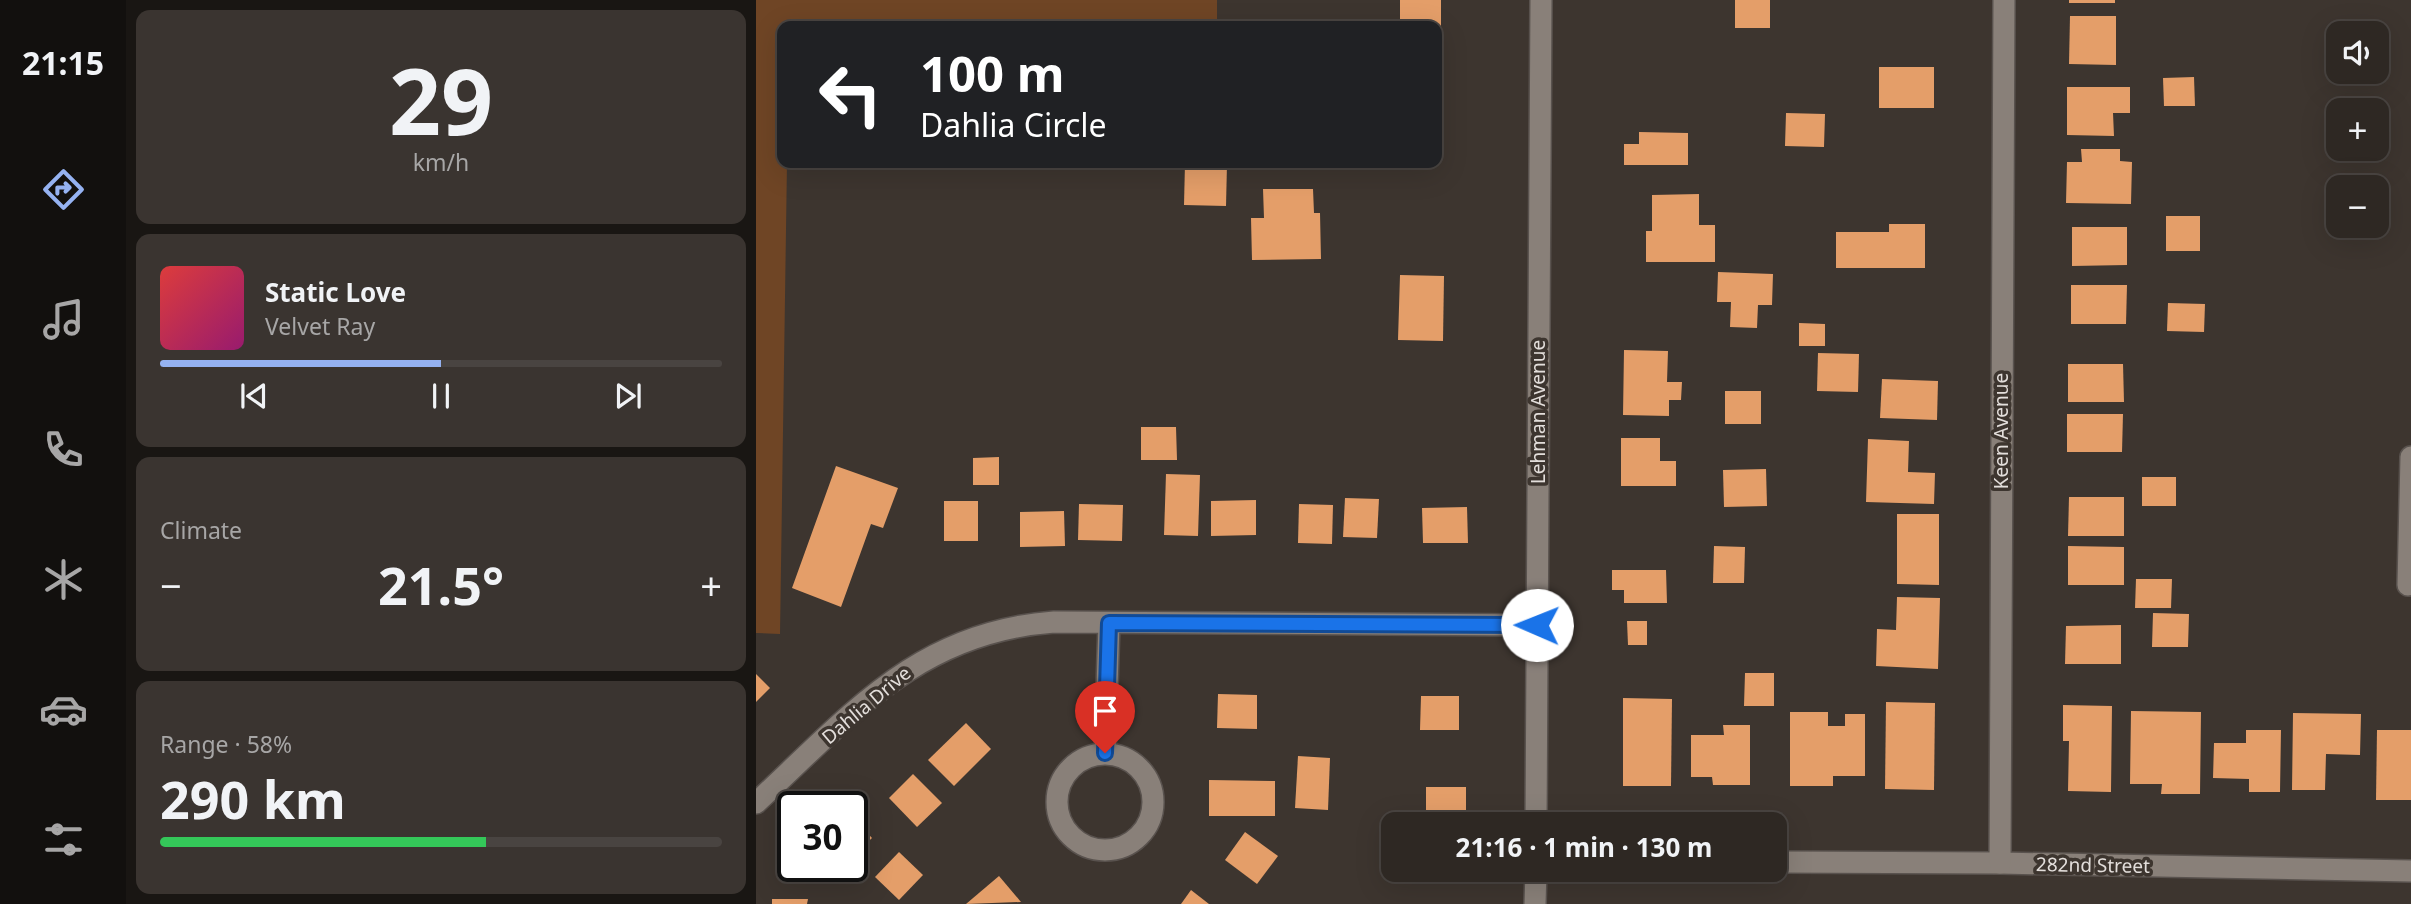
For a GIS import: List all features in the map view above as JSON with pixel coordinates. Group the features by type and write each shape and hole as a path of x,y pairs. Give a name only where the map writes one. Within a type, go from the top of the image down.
{"street":[{"name":"Lehman Avenue","path":"1536,812 1541,0"},
{"name":"Keen Avenue","path":"2000,863 2004,0"},
{"path":"2408,584 2411,457"},
{"path":"1105,753 1109,623"},
{"name":"Dahlia Drive","path":"756,803 867,702 918,662 968,640 1027,624 1537,625"},
{"path":"1105,753 1125,757 1139,767 1147,778 1154,801 1149,823 1135,841 1119,849 1102,851 1086,847 1071,837 1061,822 1057,805 1060,786 1070,768 1086,758 1105,753"},
{"name":"282nd Street","path":"1787,862 2000,863 2411,871"},
{"path":"1535,904 1536,882"}],"shaded area":[{"path":"756,0 1217,0 1217,21 777,21 777,168 787,168 780,634 756,633"}],"building":[{"path":"1400,0 1441,0 1441,21 1400,21"},
{"path":"1735,0 1770,0 1770,28 1735,28"},
{"path":"2069,0 2115,0 2115,3 2069,3"},
{"path":"2070,16 2116,16 2116,65 2069,64"},
{"path":"1879,67 1934,67 1934,108 1879,108"},
{"path":"2194,77 2195,106 2164,106 2163,78"},
{"path":"2067,87 2130,87 2130,113 2113,113 2114,136 2067,135"},
{"path":"1786,113 1825,114 1824,147 1785,146"},
{"path":"1639,132 1688,133 1688,165 1624,165 1624,144 1639,144"},
{"path":"2081,149 2120,149 2120,161 2132,162 2131,204 2066,203 2067,162 2082,162"},
{"path":"1185,168 1227,168 1226,206 1184,205"},
{"path":"1263,189 1313,189 1314,213 1320,213 1321,259 1252,260 1251,218 1264,218"},
{"path":"1699,194 1699,225 1715,225 1715,262 1646,262 1646,231 1652,231 1652,195"},
{"path":"2166,216 2200,216 2200,251 2166,251"},
{"path":"1889,224 1925,224 1925,268 1836,268 1836,232 1889,232"},
{"path":"2072,227 2127,227 2127,265 2072,266"},
{"path":"1718,272 1773,274 1772,305 1758,305 1757,328 1730,327 1731,302 1717,302"},
{"path":"1400,275 1444,276 1443,341 1398,340"},
{"path":"2071,285 2127,285 2126,324 2071,324"},
{"path":"2168,303 2205,304 2204,332 2167,331"},
{"path":"1799,323 1825,324 1825,346 1799,346"},
{"path":"1624,350 1668,351 1667,382 1682,382 1681,400 1669,400 1669,416 1623,415"},
{"path":"1818,353 1859,354 1858,392 1817,391"},
{"path":"2068,364 2123,364 2124,402 2068,402"},
{"path":"1882,379 1938,381 1937,420 1880,418"},
{"path":"1725,391 1761,391 1761,424 1725,424"},
{"path":"2067,414 2123,414 2122,452 2067,452"},
{"path":"1141,427 1176,427 1177,460 1141,460"},
{"path":"1621,438 1660,438 1660,461 1676,461 1676,486 1621,486"},
{"path":"1868,439 1909,441 1908,472 1935,473 1934,504 1866,502"},
{"path":"999,457 999,485 973,485 973,458"},
{"path":"836,466 898,488 883,528 871,524 841,607 792,588"},
{"path":"1766,469 1767,506 1724,507 1723,470"},
{"path":"1166,474 1200,475 1198,536 1164,535"},
{"path":"2142,477 2176,477 2176,506 2142,506"},
{"path":"2069,497 2124,497 2124,536 2068,536"},
{"path":"1345,498 1379,499 1377,538 1343,537"},
{"path":"1256,500 1256,535 1211,536 1211,501"},
{"path":"944,501 978,501 978,541 944,541"},
{"path":"1079,504 1123,505 1122,541 1078,540"},
{"path":"1299,504 1333,505 1332,544 1298,543"},
{"path":"1467,507 1468,543 1423,543 1422,508"},
{"path":"1064,511 1065,546 1020,547 1020,512"},
{"path":"1897,514 1939,514 1939,585 1897,584"},
{"path":"1714,546 1745,547 1744,583 1713,583"},
{"path":"2068,546 2124,547 2124,585 2068,585"},
{"path":"1612,570 1666,570 1667,603 1624,603 1624,590 1612,590"},
{"path":"2136,579 2172,579 2171,608 2135,608"},
{"path":"1897,597 1940,598 1938,669 1876,666 1877,629 1896,630"},
{"path":"2153,613 2189,614 2188,647 2152,647"},
{"path":"1627,621 1647,621 1647,645 1628,645"},
{"path":"2121,625 2121,664 2065,664 2066,626"},
{"path":"1745,673 1774,673 1774,706 1744,706"},
{"path":"756,674 770,688 756,702"},
{"path":"1218,694 1257,695 1257,729 1217,728"},
{"path":"1421,696 1459,696 1459,730 1420,730"},
{"path":"1623,698 1672,699 1671,786 1623,786"},
{"path":"1886,702 1935,703 1934,790 1885,789"},
{"path":"2063,705 2112,706 2111,792 2068,791 2069,741 2063,741"},
{"path":"2131,711 2201,712 2200,794 2161,794 2162,784 2130,784"},
{"path":"1790,712 1828,712 1828,726 1845,726 1845,714 1865,714 1865,776 1833,776 1833,786 1790,786"},
{"path":"2293,713 2361,714 2360,755 2326,754 2325,790 2292,790"},
{"path":"966,723 991,749 954,786 928,760"},
{"path":"1723,725 1750,725 1750,785 1713,785 1712,777 1691,777 1691,735 1724,735"},
{"path":"2246,730 2281,730 2280,792 2249,792 2249,779 2213,778 2214,743 2246,743"},
{"path":"2377,730 2411,730 2411,800 2376,800"},
{"path":"1298,756 1330,758 1328,810 1295,808"},
{"path":"913,774 942,803 917,827 889,798"},
{"path":"1209,780 1275,781 1275,816 1209,816"},
{"path":"1426,787 1466,787 1466,812 1426,812"},
{"path":"1245,832 1278,856 1257,884 1225,860"},
{"path":"899,852 923,875 899,900 875,877"},
{"path":"999,876 1021,902 966,904"},
{"path":"1191,890 1209,904 1181,904"},
{"path":"772,899 808,899 807,904 772,904"}],"route":[{"path":"1105,753 1109,623 1537,625"}]}
